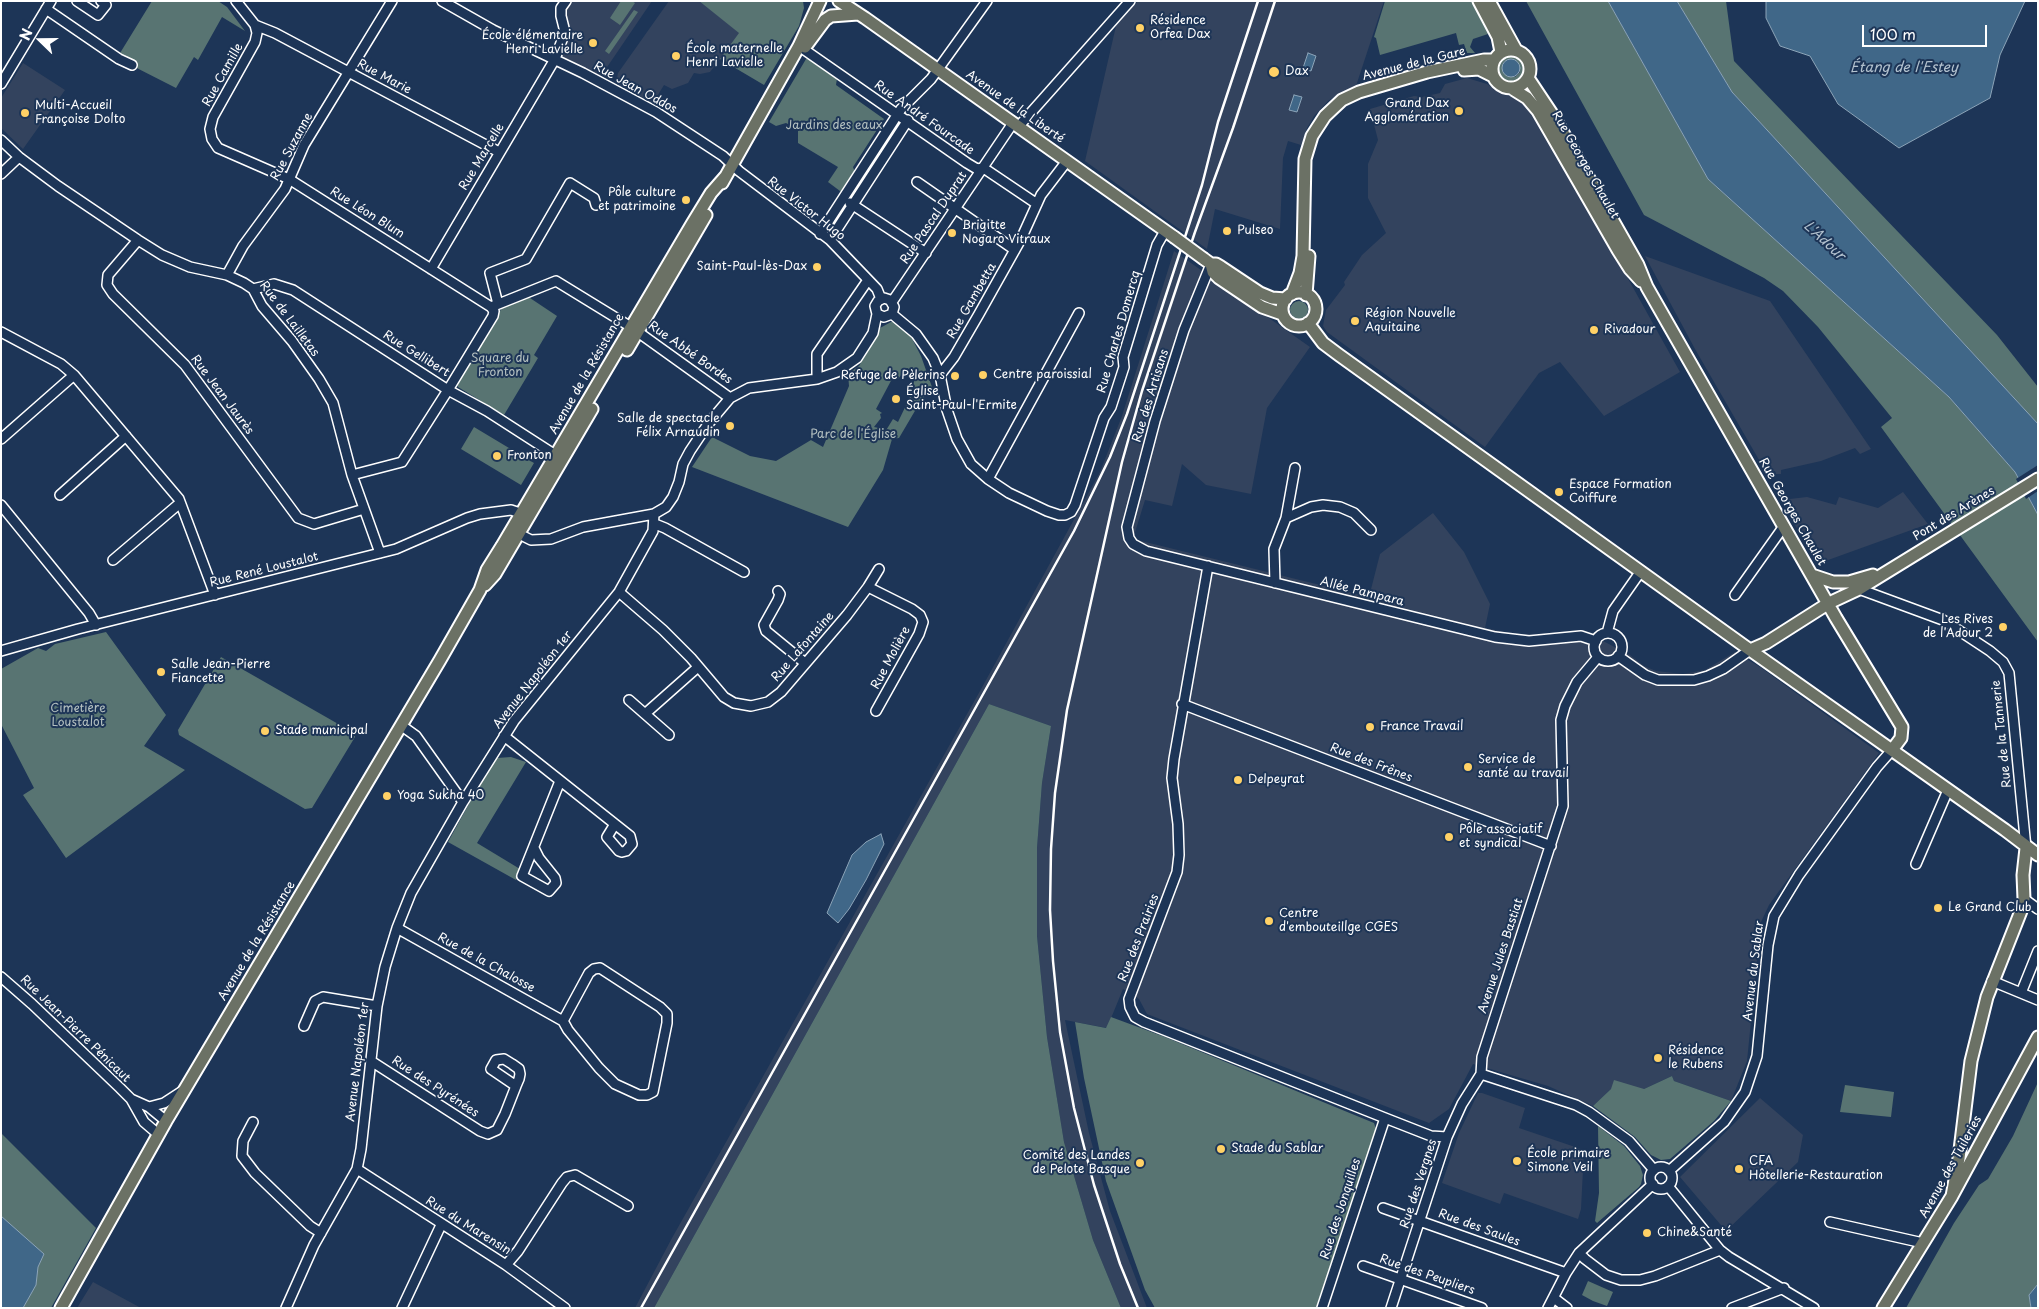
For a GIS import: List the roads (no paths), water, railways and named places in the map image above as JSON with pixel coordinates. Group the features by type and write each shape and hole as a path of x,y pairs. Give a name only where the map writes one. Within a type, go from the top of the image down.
{"main road":[{"name":"Avenue de la Résistance","path":"61,1308 184,1090 402,726 480,590 495,574 515,532 634,329 710,193 725,177 800,49 820,1"},
{"name":"Avenue de la Liberté","path":"839,1 1016,124 1211,264"},
{"path":"854,1 862,16"},
{"path":"1479,1 1498,37 1493,76 1498,83 1511,88 1518,87 1528,78 1531,68 1528,58 1516,50 1489,1"},
{"name":"Avenue de la Résistance","path":"800,49 825,20 831,16 862,16"},
{"path":"1497,56 1506,50 1516,50"},
{"name":"Avenue de la Gare","path":"1289,297 1300,274 1303,256 1305,159 1312,136 1325,116 1342,100 1364,90 1427,72 1497,56"},
{"name":"Avenue de la Gare","path":"1306,295 1308,284 1310,166 1318,140 1332,118 1346,106 1358,100 1470,68 1479,69 1493,76"},
{"name":"Rue Georges Chaulet","path":"1528,78 1564,134 1638,265 1647,287 1812,575 1902,727 1901,738 1892,750"},
{"name":"Rue Georges Chaulet","path":"1511,88 1528,98 1538,112 1630,269 1647,287"},
{"path":"1211,264 1216,264 1265,296 1289,297 1299,293 1306,295 1312,300 1315,310 1308,323 1298,326 1293,325 1282,314 1262,307 1219,278 1213,272 1211,264"},
{"path":"1282,314 1283,304 1289,297"},
{"path":"1308,323 1323,343 2038,855"},
{"name":"Pont des Arènes","path":"1885,572 2038,478"},
{"path":"1750,650 1829,603 1859,589 1885,572"},
{"path":"1812,575 1833,582 1849,582 1885,572"},
{"path":"1952,1196 1959,1158 1971,1061 1992,981 2019,916 2024,899 2023,875 2026,848"},
{"name":"Avenue des Tuileries","path":"1883,1308 1952,1196 2038,1038"}],"street":[{"path":"77,1 98,15 106,5 101,1"},
{"path":"236,1 255,26"},
{"name":"Rue Suzanne","path":"227,275 243,246 285,188 304,145 392,1"},
{"name":"Rue Jean Oddos","path":"442,1 493,30 555,59 656,112 732,164"},
{"name":"Rue Marcelle","path":"432,269 555,59 565,32 561,8 566,1"},
{"path":"820,234 901,109 926,85 987,1"},
{"name":"Rue Pascal Duprat","path":"892,302 983,168 1016,124 1130,1"},
{"path":"1,84 49,5 132,65"},
{"name":"Rue Marie","path":"255,26 275,33 500,152"},
{"name":"Rue Camille","path":"255,26 257,33 255,42 213,117 210,129 212,139 218,148 289,179"},
{"name":"Rue André Fourcade","path":"800,49 908,120 968,164 977,169 983,168 1037,204"},
{"path":"830,240 908,120"},
{"name":"Rue de Lailletas","path":"1,140 19,157 58,186 162,255 190,267 227,275 253,289 262,306 292,341 319,379 333,403 352,475 380,553"},
{"path":"1,174 19,157"},
{"name":"Rue Gambetta","path":"940,375 976,320 1015,250 1041,195 1067,161"},
{"name":"Rue Victor Hugo","path":"732,164 739,172 830,240 877,289 881,299"},
{"name":"Rue Léon Blum","path":"289,179 432,269 495,306"},
{"path":"917,182 954,210 1015,250"},
{"path":"352,475 402,462 493,316 495,306 490,272 526,259 570,183 594,198 596,205"},
{"path":"844,198 926,252"},
{"name":"Rue Charles Domercq","path":"988,479 1024,501 1059,515 1071,512 1104,418 1111,407 1124,367 1123,358 1154,255 1170,234"},
{"name":"Rue Jean Jaurès","path":"138,240 108,275 107,285 185,365 298,518 314,524 364,510"},
{"name":"Rue des Artisans","path":"1128,538 1127,527 1155,421 1184,330 1211,264"},
{"path":"817,378 817,354 868,280"},
{"name":"Rue Abbé Bordes","path":"495,306 556,281 634,329 730,398 749,388 817,378 837,372 857,358 875,330 877,314"},
{"name":"Rue Gellibert","path":"253,289 274,284 294,290 448,390 487,411 559,457"},
{"path":"887,298 892,302 894,307 892,314 884,318 877,314 875,306 881,299 887,298"},
{"path":"892,314 916,334 933,358 940,375 947,410 957,440 967,459 988,479 1079,313"},
{"path":"1,332 61,364 74,375 126,436 180,503 215,595"},
{"path":"1,439 74,375"},
{"path":"515,532 531,540 551,539 583,527 654,514 666,507 673,497 683,464 690,451 708,424 730,398"},
{"path":"60,495 126,436"},
{"path":"1275,583 1274,549 1286,518 1295,468"},
{"path":"113,560 180,503"},
{"path":"1,504 90,613 96,625"},
{"path":"1286,518 1311,507 1323,505 1340,507 1354,513 1371,530"},
{"name":"Rue René Loustalot","path":"1,651 396,549 467,518 502,510 525,515"},
{"path":"654,514 655,524 744,572"},
{"name":"Avenue Napoléon 1er","path":"286,1308 321,1233 356,1169 377,1006 385,967 397,928 411,893 463,802 504,736 514,721 619,592 653,532 655,524"},
{"path":"1735,595 1784,526"},
{"name":"Allée Pampara","path":"1128,538 1133,544 1146,551 1494,637 1529,641 1581,636 1596,640"},
{"name":"Rue des Prairies","path":"1208,566 1182,704 1172,778 1178,824 1179,856 1176,872 1129,999 1130,1007 1136,1017 1144,1022 1431,1136 1447,1137"},
{"name":"Rue Lafontaine","path":"619,592 663,630 724,697 734,704 751,706 768,702 781,692 868,587 879,569"},
{"path":"1607,633 1613,611 1641,571"},
{"name":"Rue Molière","path":"868,587 912,609 920,615 922,622 919,634 876,711"},
{"name":"Rue de la Tannerie","path":"1859,589 1943,620 1990,651 2002,662 2009,673 2026,848"},
{"path":"778,591 780,594 778,600 764,625 766,631 805,663"},
{"path":"1607,633 1616,636 1621,644 1618,656 1606,661 1598,657 1594,649 1596,640 1607,633"},
{"path":"1618,656 1630,666 1651,678 1672,681 1694,680 1708,676 1723,669 1750,650"},
{"name":"Avenue Jules Bastiat","path":"1481,1074 1482,1056 1563,806 1561,720 1565,706 1577,682 1598,657"},
{"path":"646,713 698,667"},
{"path":"629,700 669,735"},
{"name":"Rue des Frênes","path":"1182,704 1551,846"},
{"path":"402,726 416,736 463,802"},
{"path":"504,736 615,824"},
{"name":"Avenue du Sablar","path":"1669,1171 1724,1122 1745,1092 1757,1056 1768,945 1774,916 1796,880 1881,762 1892,750"},
{"path":"534,848 538,858 555,878 556,883 549,891 522,876 560,781"},
{"path":"1916,864 1948,790"},
{"path":"2024,899 2038,909"},
{"name":"Rue de la Chalosse","path":"397,928 563,1021 568,1030 610,1080 639,1095 647,1095 653,1092 667,1014 660,1006 600,968 594,969 589,973 563,1021"},
{"path":"2021,993 2038,951"},
{"name":"Rue Jean-Pierre Pénicaut","path":"1,977 32,1004 130,1099 144,1122 158,1134"},
{"path":"1992,981 2038,1000"},
{"path":"304,1026 315,1001 323,997 377,1006"},
{"name":"Rue des Pyrénées","path":"371,1061 480,1131 488,1134 497,1130 516,1086"},
{"path":"1481,1074 1576,1105 1589,1112 1629,1141 1654,1170"},
{"name":"Rue des Vergnes","path":"1391,1308 1447,1137 1462,1104 1481,1074"},
{"path":"149,1106 164,1102 184,1090"},
{"name":"Rue Jean-Pierre Pénicaut","path":"130,1099 149,1106 166,1121"},
{"name":"Rue des Jonquilles","path":"1322,1308 1385,1118"},
{"path":"253,1122 243,1141 242,1156 255,1173 310,1226 321,1233"},
{"path":"1662,1167 1669,1171 1672,1177 1668,1186 1660,1188 1653,1184 1650,1178 1654,1170 1662,1167"},
{"name":"Rue du Marensin","path":"356,1169 506,1265 565,1308"},
{"path":"506,1265 567,1177 576,1175 628,1206"},
{"path":"1548,1308 1566,1273 1579,1253 1653,1184"},
{"path":"1668,1186 1720,1250 1814,1308"},
{"name":"Rue des Saules","path":"1383,1208 1566,1273"},
{"path":"1830,1222 1923,1243"},
{"path":"402,1308 441,1225"},
{"path":"1579,1253 1606,1275 1621,1280 1640,1280 1655,1276 1720,1250"},
{"name":"Rue des Peupliers","path":"1363,1266 1482,1308"},
{"path":"1732,1308 1784,1288"},
{"path":"1554,1298 1567,1308"}],"water":[{"name":"L'Adour","path":"1608,1 1677,1 1732,92 2038,424 2038,515 2015,472 1949,397 1708,179"},
{"name":"Étang de l'Estey","path":"1766,1 2025,1 2000,55 1990,98 1899,148 1838,104 1810,56 1780,46 1766,18"},
{"path":"1308,53 1316,56 1311,71 1303,68"},
{"path":"1507,59 1515,59 1520,64 1518,75 1507,77 1502,72 1502,64"},
{"path":"1294,95 1302,97 1297,112 1289,110"},
{"path":"881,834 884,844 866,880 849,909 838,923 827,913 852,855 866,842"},
{"path":"1,1216 44,1254 38,1267 36,1285 23,1308 1,1308"},
{"path":"2038,1284 2038,1308 2031,1308 2029,1295"}],"railway":[{"path":"641,1308 1074,531 1110,457 1127,414 1202,185 1218,122 1258,1"},
{"path":"1138,1308 1120,1264 1094,1185 1074,1108 1060,1032 1050,910 1051,849 1055,793 1067,710 1122,462 1142,391 1275,1"}],"place":[{"name":"Résidence Orfea Dax","path":"1140,28"},
{"name":"École élémentaire Henri Lavielle","path":"593,43"},
{"name":"École maternelle Henri Lavielle","path":"676,56"},
{"name":"Dax","path":"1274,72"},
{"name":"Grand Dax Agglomération","path":"1459,111"},
{"name":"Multi-Accueil Françoise Dolto","path":"25,113"},
{"name":"Pôle culture et patrimoine","path":"686,200"},
{"name":"Pulseo","path":"1227,231"},
{"name":"Brigitte Nogaro Vitraux","path":"952,233"},
{"name":"Saint-Paul-lès-Dax","path":"817,267"},
{"name":"Région Nouvelle Aquitaine","path":"1355,321"},
{"name":"Rivadour","path":"1594,330"},
{"name":"Centre paroissial","path":"983,375"},
{"name":"Refuge de Pèlerins","path":"955,376"},
{"name":"Église Saint-Paul-l'Ermite","path":"896,399"},
{"name":"Salle de spectacle Félix Arnaudin","path":"730,426"},
{"name":"Fronton","path":"497,456"},
{"name":"Espace Formation Coiffure","path":"1559,492"},
{"name":"Les Rives de l'Adour 2","path":"2003,627"},
{"name":"Salle Jean-Pierre Fiancette","path":"161,672"},
{"name":"France Travail","path":"1370,727"},
{"name":"Stade municipal","path":"265,731"},
{"name":"Service de santé au travail","path":"1468,767"},
{"name":"Delpeyrat","path":"1238,780"},
{"name":"Yoga Sukha 40","path":"387,796"},
{"name":"Pôle associatif et syndical","path":"1449,837"},
{"name":"Le Grand Club","path":"1938,908"},
{"name":"Centre d'embouteillge CGES","path":"1269,921"},
{"name":"Résidence le Rubens","path":"1658,1058"},
{"name":"Stade du Sablar","path":"1221,1149"},
{"name":"École primaire Simone Veil","path":"1517,1161"},
{"name":"Comité des Landes de Pelote Basque","path":"1140,1163"},
{"name":"CFA Hôtellerie-Restauration","path":"1739,1169"},
{"name":"Chine&Santé","path":"1647,1233"}],"park label":[{"name":"Jardins des eaux","path":"834,126"},
{"name":"Square du Fronton","path":"500,366"},
{"name":"Parc de l'Église","path":"853,435"},
{"name":"Cimetière Loustalot","path":"78,716"}]}
